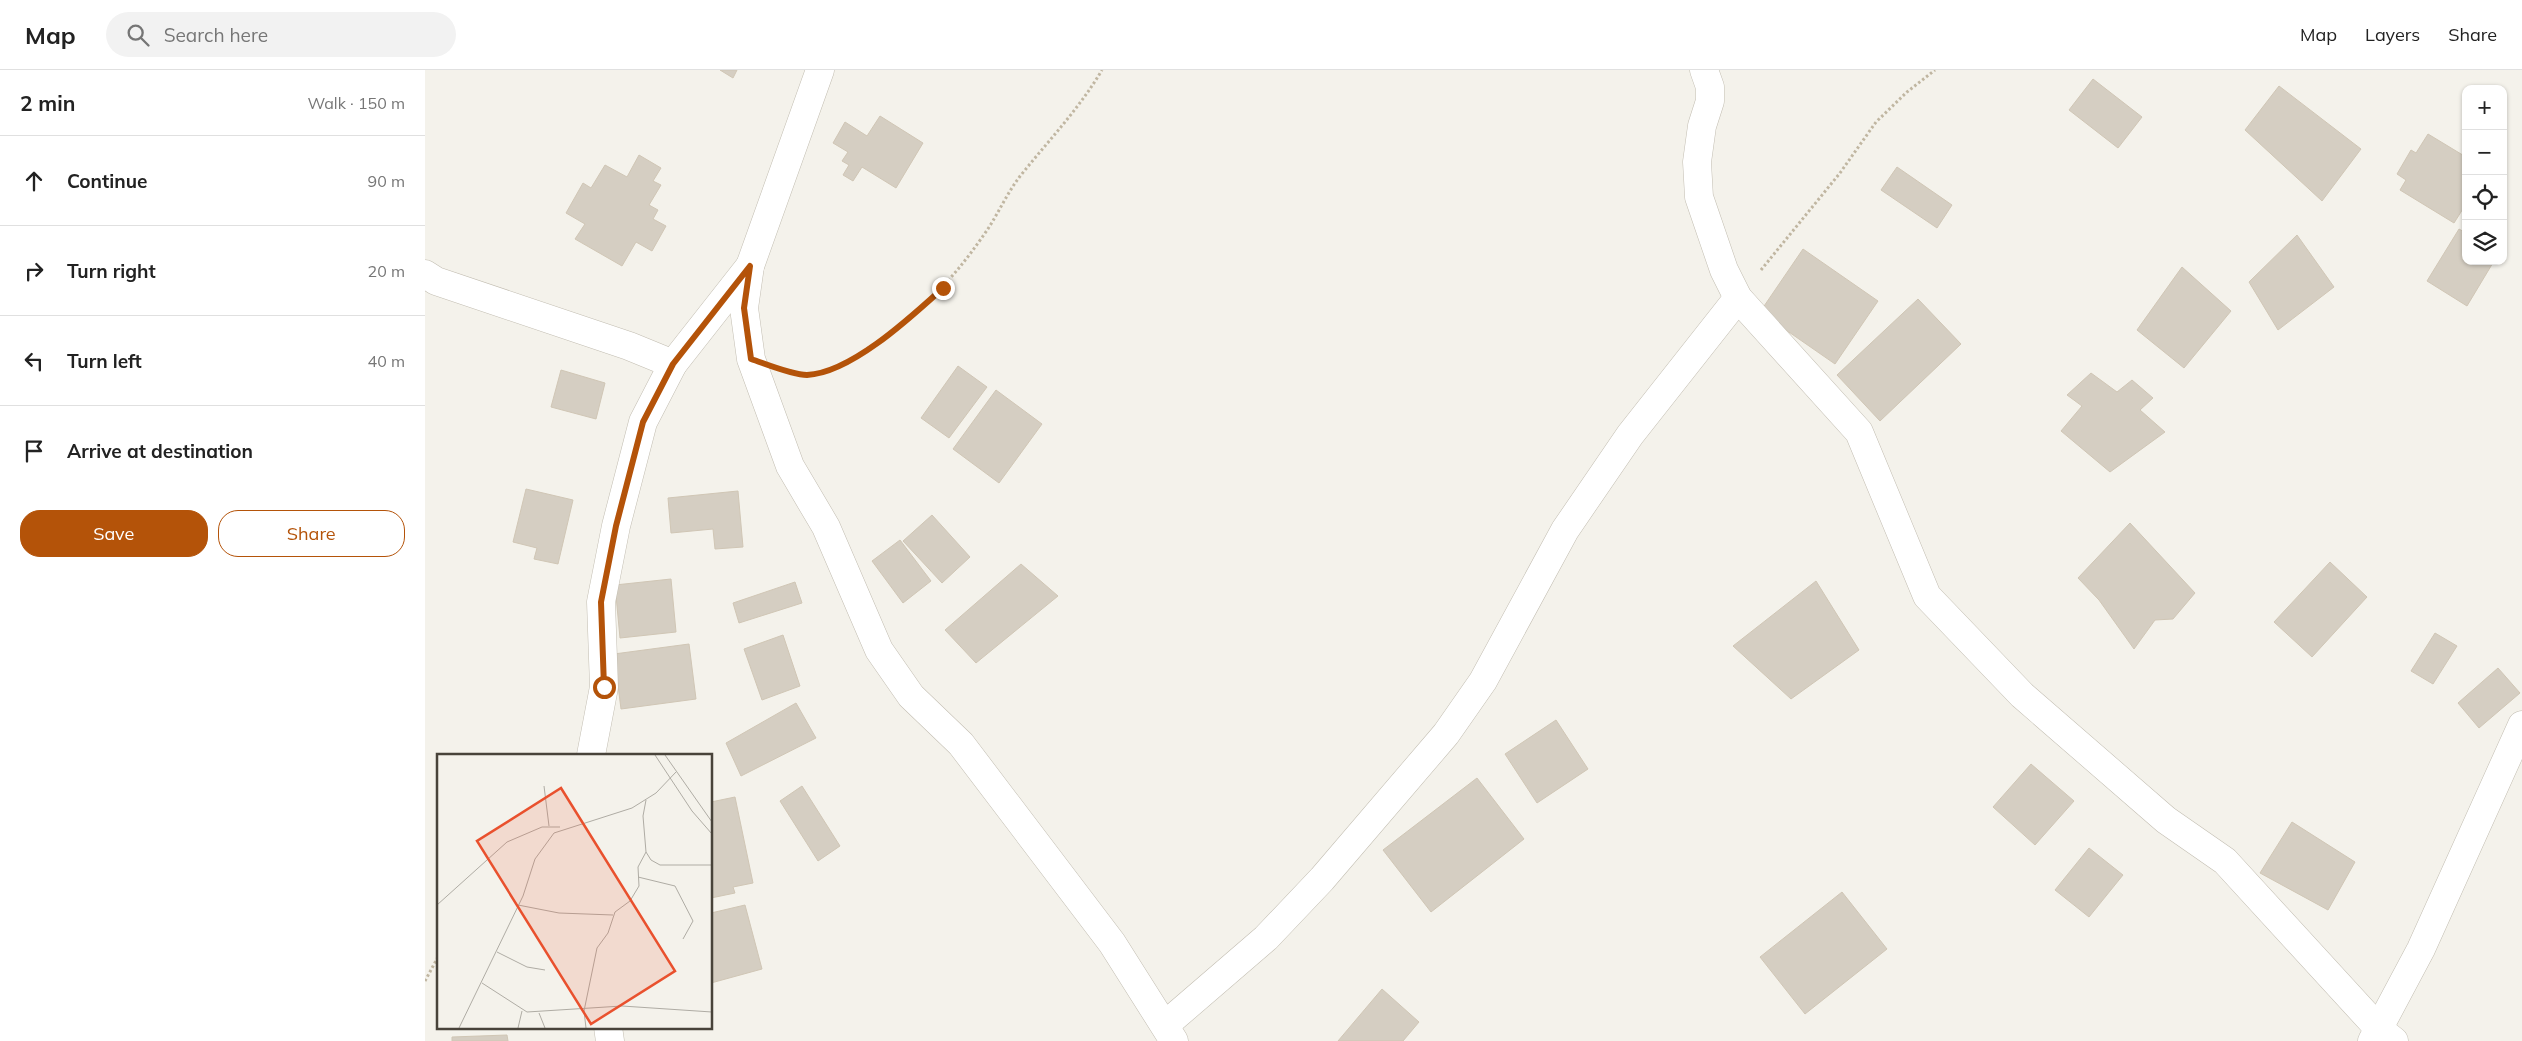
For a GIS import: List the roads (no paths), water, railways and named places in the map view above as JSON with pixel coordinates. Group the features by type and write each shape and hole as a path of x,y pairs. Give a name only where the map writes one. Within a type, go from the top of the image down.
{"street":[{"path":"820,70 750,266 744,308 751,359 790,466 826,527 879,650 911,696 961,744 1112,943 1169,1033 1310,892 1446,734 1483,681 1565,530 1630,435 1738,298"},
{"path":"1704,70 1710,87 1710,101 1702,126 1697,162 1699,197 1725,270 1738,298 1859,432 1927,596 2022,694 2167,820 2225,861 2382,1037 2522,725"},
{"path":"591,754 604,687 601,602 616,526 643,422 673,364 750,266"},
{"path":"425,274 436,281 629,346 673,364"},
{"path":"608,1028 610,1041"}]}
